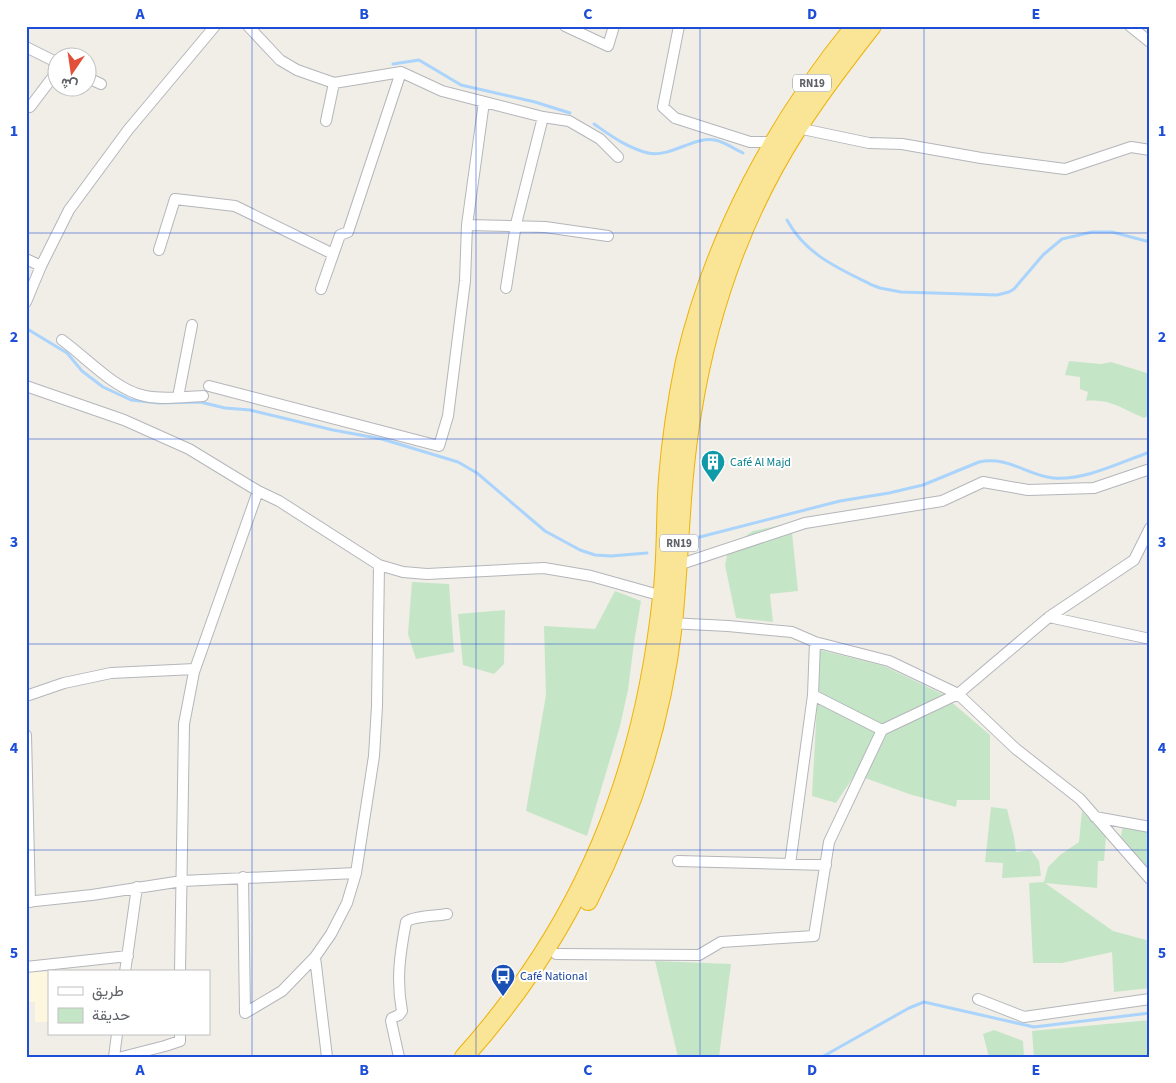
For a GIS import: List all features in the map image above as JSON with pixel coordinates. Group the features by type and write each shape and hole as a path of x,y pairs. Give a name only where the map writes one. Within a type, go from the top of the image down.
{"highway":[{"name":"RN19","path":"479,1057 519,1007 556,954 600,877 632,800 656,721 667,664 666,623 669,598 668,478 680,386 702,326 725,278 744,230 771,175 791,126 824,66 855,26"},
{"name":"RN19","path":"669,598 678,565 681,502 687,442 698,382 702,326 708,283 729,230 754,176 774,142 824,89 872,26"},
{"name":"RN19","path":"464,1057 507,1005 533,969 574,901 598,852 620,798 637,741 666,623"}],"street":[{"path":"26,302 41,266 69,210 128,130 215,26"},
{"path":"248,26 280,60 297,70 334,83 401,72 442,91 543,117 569,121 600,139 618,158"},
{"path":"565,26 608,46 614,26"},
{"path":"679,26 663,107 675,118 750,142 774,142"},
{"path":"1130,26 1150,42"},
{"path":"26,48 48,58"},
{"path":"321,289 340,235 348,232 401,72"},
{"path":"30,107 48,83"},
{"path":"326,121 334,83"},
{"path":"209,386 439,446 448,416 465,281 467,225 484,102"},
{"path":"506,288 516,226 543,117"},
{"path":"791,126 869,143 902,144 981,158 1065,169 1131,147 1150,150"},
{"path":"159,250 175,199 235,206 334,254"},
{"path":"467,225 545,227 608,236"},
{"path":"26,259 41,266"},
{"path":"178,398 192,325"},
{"path":"62,340 128,391 147,397 178,398 203,396"},
{"path":"26,386 124,420 188,449 279,501 379,565 403,572 427,574 544,568 591,576 669,598"},
{"path":"678,565 804,523 942,501 983,482 1028,490 1094,488 1150,469"},
{"path":"180,970 184,724 195,669 258,490"},
{"path":"556,954 699,955 720,942 814,936 829,842 882,730 958,694 1049,617 1134,560 1150,528"},
{"path":"243,878 245,1013 282,991 314,957 331,934 348,902 356,873 374,756 377,706 379,565"},
{"path":"1049,617 1150,639"},
{"path":"666,623 792,632 815,642 890,661 958,694 1016,749 1080,799 1150,879"},
{"path":"790,864 813,695 815,642"},
{"path":"26,696 64,683 112,672 195,669"},
{"path":"813,695 882,730"},
{"path":"26,734 28,902 92,895 182,881 356,873"},
{"path":"1095,817 1150,827"},
{"path":"678,861 826,865"},
{"path":"126,970 137,887"},
{"path":"399,1057 391,1021 392,1018 399,1015 402,1011 398,981 399,959 406,922 413,918 447,914"},
{"path":"26,967 128,956"},
{"path":"314,957 328,1057"},
{"path":"978,999 1024,1016 1150,999"},
{"path":"114,1057 117,1036"},
{"path":"122,1057 180,1041 180,1036"}],"shaded area":[{"path":"26,972 48,972 48,1022 35,1022 35,1002 26,1002"}],"green space":[{"path":"1069,361 1101,364 1111,362 1150,374 1150,415 1144,418 1109,403 1094,400 1086,401 1088,392 1080,389 1080,377 1065,375"},
{"path":"791,523 798,591 770,594 773,622 736,618 725,565 729,547 753,531"},
{"path":"412,582 449,584 454,652 416,659 408,634"},
{"path":"615,591 641,601 628,690 620,726 587,836 526,811 546,695 544,626 595,629"},
{"path":"505,610 504,664 494,674 463,665 458,614"},
{"path":"820,650 884,666 942,694 990,735 990,800 957,800 956,807 854,776 836,803 812,796"},
{"path":"991,807 1007,809 1016,852 1031,850 1039,861 1041,876 1002,878 1003,863 985,862"},
{"path":"1082,811 1106,837 1104,861 1098,861 1097,888 1045,883 1113,931 1150,941 1150,988 1114,992 1112,952 1062,963 1033,963 1029,883 1044,882 1048,867 1060,855 1079,842"},
{"path":"1123,826 1150,832 1150,870 1120,840"},
{"path":"655,961 731,964 719,1057 678,1057"},
{"path":"1150,1020 1150,1057 1034,1057 1032,1031"},
{"path":"994,1030 1023,1041 1024,1057 989,1057 983,1034"}],"waterway":[{"path":"393,64 419,60 461,85 535,102 570,113"},
{"path":"594,124 626,145 648,153 665,153 707,140 722,142 743,153"},
{"path":"787,220 804,243 835,266 872,285 901,292 997,295 1014,289 1043,255 1062,239 1092,232 1112,232 1150,242"},
{"path":"29,330 67,353 82,371 103,387 131,400 159,403 200,402 225,408 250,410 333,430 382,439 458,462 477,473 545,531 580,550 595,555 611,556 647,553"},
{"path":"692,539 840,501 923,485 979,462 999,462 1043,476 1065,478 1090,474 1150,452"},
{"path":"822,1057 909,1008 924,1002 1034,1027 1150,1013"}],"place":[{"name":"Café Al Majd","path":"713,483"},
{"name":"Café National","path":"503,997"}]}
